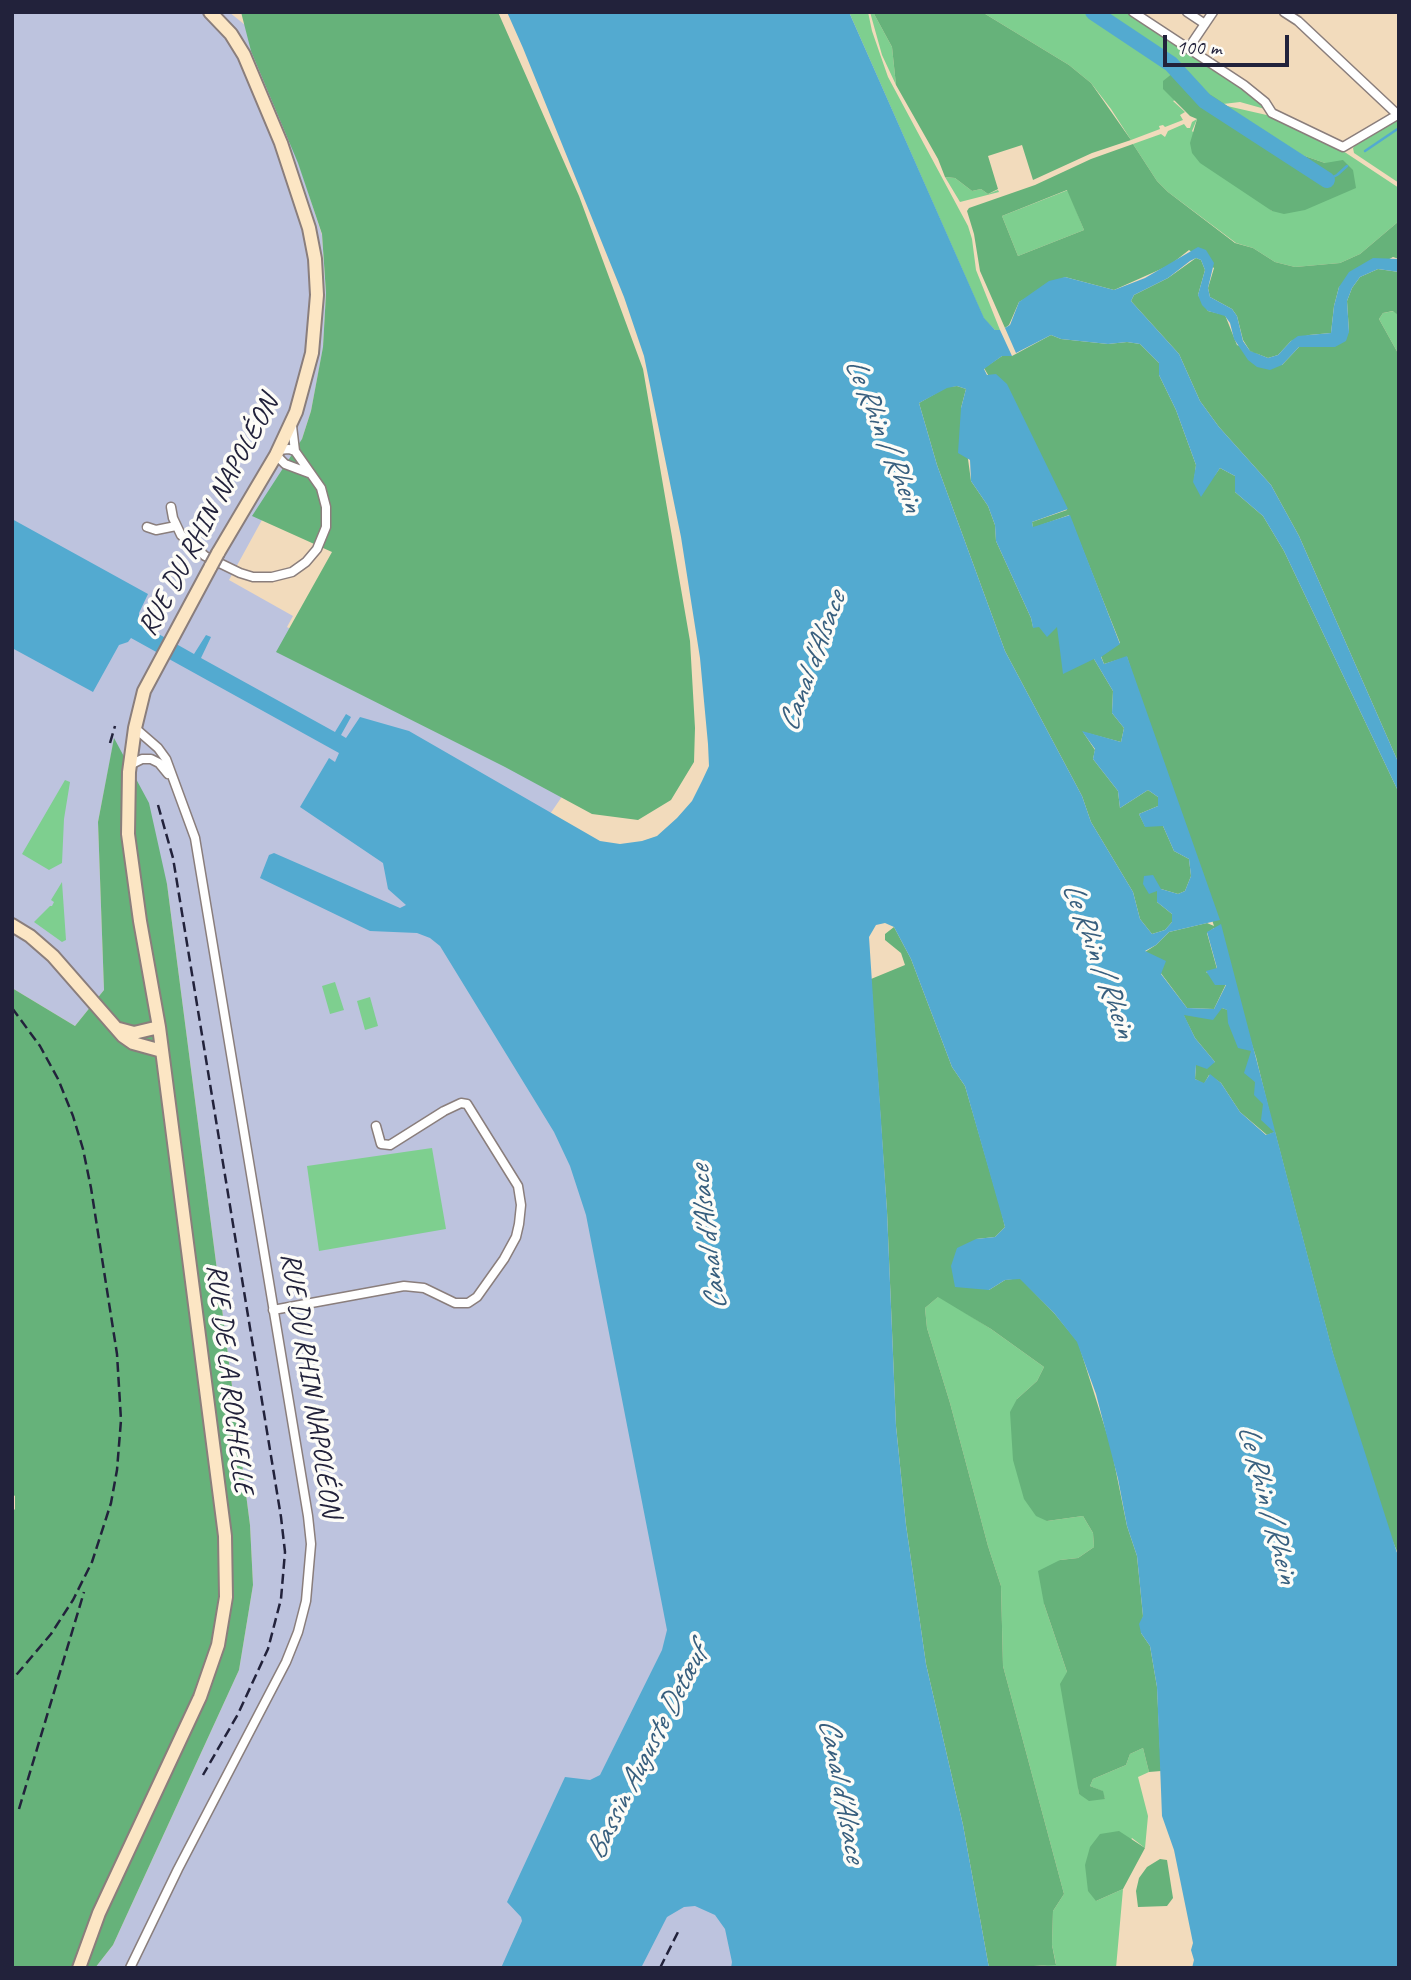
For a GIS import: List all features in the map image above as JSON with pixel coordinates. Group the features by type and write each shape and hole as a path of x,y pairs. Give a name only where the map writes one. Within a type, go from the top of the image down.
{"main road":[{"name":"RUE DU RHIN NAPOLÉON","path":"130,768 135,728 145,691 160,659 218,553 258,486 280,456 308,374 316,327 317,285 312,242 281,143 244,55 226,28 210,12"},
{"name":"RUE DE LA ROCHELLE","path":"79,1968 99,1913 200,1697 218,1645 226,1597 225,1536 159,1027 129,848 130,768"},
{"path":"12,925 53,956 115,1028 133,1043 162,1051"},
{"path":"115,1028 134,1033 159,1027"}],"street":[{"path":"1133,12 1265,102 1272,114 1342,147 1398,115 1298,21 1284,12"},
{"path":"1187,12 1205,24"},
{"path":"1188,49 1213,12"},
{"path":"171,507 181,536 193,547 240,573 264,578 292,572 312,556 326,527 321,488 295,451 292,432 296,412"},
{"path":"295,451 289,449 280,456 311,474"},
{"path":"148,527 156,530 176,526"},
{"name":"RUE DU RHIN NAPOLÉON","path":"130,1968 286,1662 306,1601 311,1544 309,1516 197,849 191,824 162,754 135,728"},
{"path":"130,768 142,759 151,759 159,763 173,779"},
{"path":"273,1310 404,1286 424,1288 455,1303 468,1303 477,1297 504,1259 516,1237 519,1224 521,1205 518,1186 467,1104 461,1103 444,1111 390,1145 382,1144 376,1126"}],"shaded area":[{"path":"12,12 229,12 307,75 291,140 322,235 326,293 323,348 311,411 302,439 285,478 229,580 293,616 287,627 570,785 550,814 802,1968 95,1968 113,1945 239,1670 253,1585 250,1525 167,884 114,740 98,822 104,990 75,1026 12,988"}],"green space":[{"path":"241,12 498,12 579,196 643,369 690,641 695,728 694,762 671,800 638,820 592,814 505,767 276,652 332,552 252,516 302,439 311,411 323,347 326,293 322,234 298,163 251,51"},
{"path":"849,12 868,12 888,77 968,226 976,270 1000,330 995,330 984,319"},
{"path":"870,12 873,12 892,47 896,85 882,55"},
{"path":"873,12 982,12 1069,65 1091,83 1131,140 1092,153 1033,180 1022,145 988,156 998,189 988,194 981,189 972,191 955,178 945,177 938,159 896,85 892,47"},
{"path":"982,12 1126,12 1242,87 1262,101 1265,109 1240,102 1223,104 1202,89 1173,101 1185,112 1180,115 1183,120 1165,127 1159,126 1160,129 1131,140 1091,83 1069,65"},
{"path":"1173,73 1192,91 1202,89 1299,154 1325,163 1343,160 1353,170 1356,188 1305,210 1284,214 1272,211 1200,163 1192,153 1190,143 1197,119 1190,116 1163,89 1163,81"},
{"path":"1227,106 1271,116 1340,149 1399,188 1399,221 1360,254 1340,263 1295,267 1275,262 1253,248 1236,243 1168,192 1157,181 1133,144 1161,134 1165,137 1168,131 1184,124 1190,128 1192,122 1197,119 1192,131 1272,211 1333,163 1299,154"},
{"path":"1399,118 1399,183 1354,153 1353,148"},
{"path":"1133,144 1157,181 1168,192 1235,243 1253,248 1275,262 1295,267 1340,263 1360,254 1399,221 1399,259 1393,257 1339,287 1331,333 1309,335 1291,341 1278,355 1268,358 1250,351 1243,340 1237,316 1232,309 1210,297 1208,288 1214,268 1189,250 1170,265 1114,290 1065,277 1019,302 1005,328 980,271 967,211 1035,185 1091,159","holes":["1067,190 1084,230 1018,256 1002,216"]},
{"path":"945,177 955,178 972,191 981,189 988,194 998,190 999,192 960,202"},
{"path":"1068,190 1084,230 1018,256 1002,216"},
{"path":"1196,258 1201,260 1205,270 1198,295 1208,311 1225,315 1237,345 1282,365 1299,347 1311,346 1349,332 1347,301 1360,277 1378,269 1399,272 1399,316 1393,311 1383,313 1379,319 1399,355 1399,764 1299,536 1271,485 1219,427 1200,401 1179,354 1131,301 1134,295 1168,278"},
{"path":"1394,311 1399,316 1399,355 1379,319 1383,313"},
{"path":"1051,335 1061,339 1108,344 1140,344 1159,363 1159,375 1176,410 1196,465 1194,482 1215,475 1220,468 1235,476 1235,492 1263,516 1284,551 1399,793 1399,1556 1385,1523 1333,1354 1275,1132 1267,1135 1240,1112 1221,1083 1209,1075 1204,1084 1195,1079 1196,1065 1215,1062 1195,1038 1183,1014 1222,1008 1228,1010 1252,1051 1255,1082 1274,1131 1256,1057 1214,928 1207,933 1217,969 1206,972 1226,984 1214,1009 1187,1008 1145,952 1169,932 1207,923 1214,926 1127,657 1104,664 1101,656 1120,643 1069,515 1033,528 1032,522 1067,510 984,368 1002,356 1012,356"},
{"path":"947,387 966,389 961,408 971,481 988,506 995,525 996,541 1033,627 1057,626 1094,659 1113,691 1112,713 1124,728 1121,742 1083,732 1095,750 1093,759 1118,791 1120,808 1148,790 1158,797 1158,806 1139,814 1145,826 1163,826 1174,851 1189,859 1191,876 1185,891 1178,894 1161,889 1157,891 1157,902 1172,914 1172,922 1165,930 1152,934 1140,919 1133,892 1091,822 1082,796 1005,651 937,465 919,403"},
{"path":"114,738 149,803 167,884 250,1525 253,1585 239,1670 113,1945 95,1968 12,1968 12,1512 15,1509 15,1496 12,1494 12,988 75,1026 104,990 98,822"},
{"path":"65,780 70,782 64,819 62,863 49,870 22,854"},
{"path":"62,882 66,940 62,942 34,922 52,906 54,902 51,900"},
{"path":"894,927 911,959 952,1067 965,1086 1001,1210 1005,1227 995,1237 976,1239 989,1290 1005,1280 1020,1278 1078,1342 1111,1447 1127,1526 1137,1556 1143,1616 1141,1633 1150,1646 1157,1687 1161,1771 1149,1772 1143,1748 1130,1754 1126,1765 1093,1779 1090,1786 1103,1791 1105,1799 1089,1801 1079,1794 1060,1684 1067,1672 1044,1604 1038,1571 1060,1560 1078,1558 1094,1547 1093,1533 1083,1516 1047,1521 1036,1516 1024,1499 1013,1460 1010,1412 1017,1399 1037,1381 1044,1367 991,1329 938,1297 925,1308 927,1328 1001,1586 1003,1666 1064,1894 1053,1911 1052,1945 1056,1965 989,1968 963,1825 926,1664 906,1525 896,1426 887,1211 871,979 905,965 901,953 885,940 885,934"},
{"path":"335,982 344,1010 330,1014 322,986"},
{"path":"370,997 378,1026 365,1030 357,1001"},
{"path":"432,1148 446,1229 319,1251 307,1166"},
{"path":"939,1296 1044,1367 1037,1381 1017,1399 1047,1521 1083,1516 1093,1533 1094,1547 1078,1558 1060,1560 1044,1604 1067,1672 1079,1794 1105,1799 1102,1791 1090,1786 1093,1779 1126,1765 1130,1754 1143,1748 1149,1772 1138,1777 1148,1816 1145,1848 1132,1838 1096,1901 1123,1889 1116,1968 1023,1968 1056,1964 1052,1945 1053,1911 1064,1894 1003,1666 1001,1586 927,1328 925,1308"},
{"path":"1119,1831 1145,1848 1123,1889 1096,1901 1088,1891 1085,1865 1090,1847 1100,1834"},
{"path":"1160,1859 1167,1860 1173,1898 1167,1906 1138,1907 1136,1891 1139,1878 1147,1867"}],"water":[{"path":"507,12 849,12 984,318 995,330 1000,330 1012,356 1002,356 984,369 987,375 996,374 1007,384 1068,509 1032,522 1033,527 1070,515 1120,644 1101,657 1104,664 1127,656 1220,920 1169,932 1156,945 1145,951 1166,961 1161,974 1187,1008 1214,1009 1226,985 1215,985 1206,971 1217,968 1207,932 1221,924 1333,1353 1399,1559 1399,1968 1192,1968 1193,1943 1174,1850 1162,1816 1157,1687 1150,1646 1141,1633 1139,1624 1143,1616 1137,1556 1127,1526 1096,1394 1077,1342 1054,1313 1020,1279 1005,1280 989,1290 955,1287 951,1266 957,1248 976,1239 995,1237 1005,1227 965,1086 952,1067 911,959 894,927 885,923 876,925 869,937 887,1211 896,1426 906,1525 926,1664 963,1825 989,1968 731,1968 725,1929 715,1915 695,1906 684,1907 667,1917 641,1968 501,1968 522,1921 507,1902 565,1777 590,1780 600,1775 662,1650 667,1630 586,1215 570,1166 554,1132 440,946 417,933 370,931 260,878 269,855 274,853 400,908 406,905 388,889 383,863 300,807 329,758 335,762 339,753 131,638 119,645 93,692 12,648 12,519 148,594 139,613 139,623 194,654 206,635 211,637 201,658 335,732 346,714 351,717 341,735 346,738 360,717 409,731 600,841 620,844 642,841 657,836 677,818 692,801 709,766 700,658 681,537 644,356 624,297","holes":["957,386 966,389 961,408 958,453 970,460 971,481 988,506 995,525 996,541 1033,628 1039,627 1047,637 1057,627 1063,674 1094,659 1113,691 1112,713 1124,728 1121,742 1082,731 1095,749 1093,759 1118,791 1120,808 1148,790 1158,797 1158,806 1139,814 1145,827 1163,826 1174,851 1189,859 1191,876 1185,891 1178,894 1161,889 1153,875 1144,876 1143,884 1149,894 1157,891 1157,902 1172,914 1172,922 1165,930 1152,934 1140,919 1133,892 1091,822 1082,796 1005,651 937,465 919,403 947,388","1222,1008 1227,1010 1228,1023 1238,1048 1251,1051 1244,1073 1255,1082 1254,1095 1263,1104 1261,1120 1274,1132 1266,1135 1240,1112 1221,1083 1210,1074 1204,1083 1195,1079 1196,1065 1207,1069 1215,1062 1195,1038 1184,1015 1213,1020"]},
{"path":"1198,247 1206,250 1214,263 1208,288 1210,297 1232,309 1237,316 1243,341 1250,351 1268,358 1278,355 1298,336 1331,333 1339,287 1349,272 1373,258 1399,259 1399,272 1378,269 1360,277 1352,288 1347,301 1349,332 1346,341 1335,347 1299,347 1282,365 1270,370 1257,367 1248,360 1234,339 1230,323 1225,316 1208,311 1202,305 1198,295 1205,270 1201,260 1196,258 1190,261 1168,278 1134,295 1131,301 1179,354 1200,401 1219,427 1271,485 1299,536 1399,764 1399,793 1284,551 1263,516 1235,492 1235,476 1220,468 1201,497 1193,482 1196,465 1176,410 1159,375 1159,363 1140,344 1108,344 1061,339 1051,335 1016,353 1005,328 1010,325 1019,302 1049,281 1065,277 1114,290 1145,278"}],"waterway":[{"path":"1093,12 1171,64 1205,101 1327,180"},
{"path":"1365,151 1399,128"},
{"path":"1327,180 1347,166"}],"railway":[{"path":"110,743 115,726"},
{"path":"158,805 173,858 285,1552 281,1599 268,1649 238,1714 203,1775"},
{"path":"12,1008 40,1046 58,1079 83,1149 117,1354 121,1420 111,1503 92,1562 73,1600 51,1634 12,1680"},
{"path":"19,1809 84,1592"},
{"path":"660,1968 679,1930"}],"water label":[{"name":"Le Rhin / Rhein","path":"883,435"},
{"name":"Canal d'Alsace","path":"813,662"},
{"name":"Le Rhin / Rhein","path":"1098,960"},
{"name":"Canal d'Alsace","path":"709,1238"},
{"name":"Le Rhin / Rhein","path":"1267,1504"},
{"name":"Bassin Auguste Detœuf","path":"647,1753"},
{"name":"Canal d'Alsace","path":"841,1790"}]}
